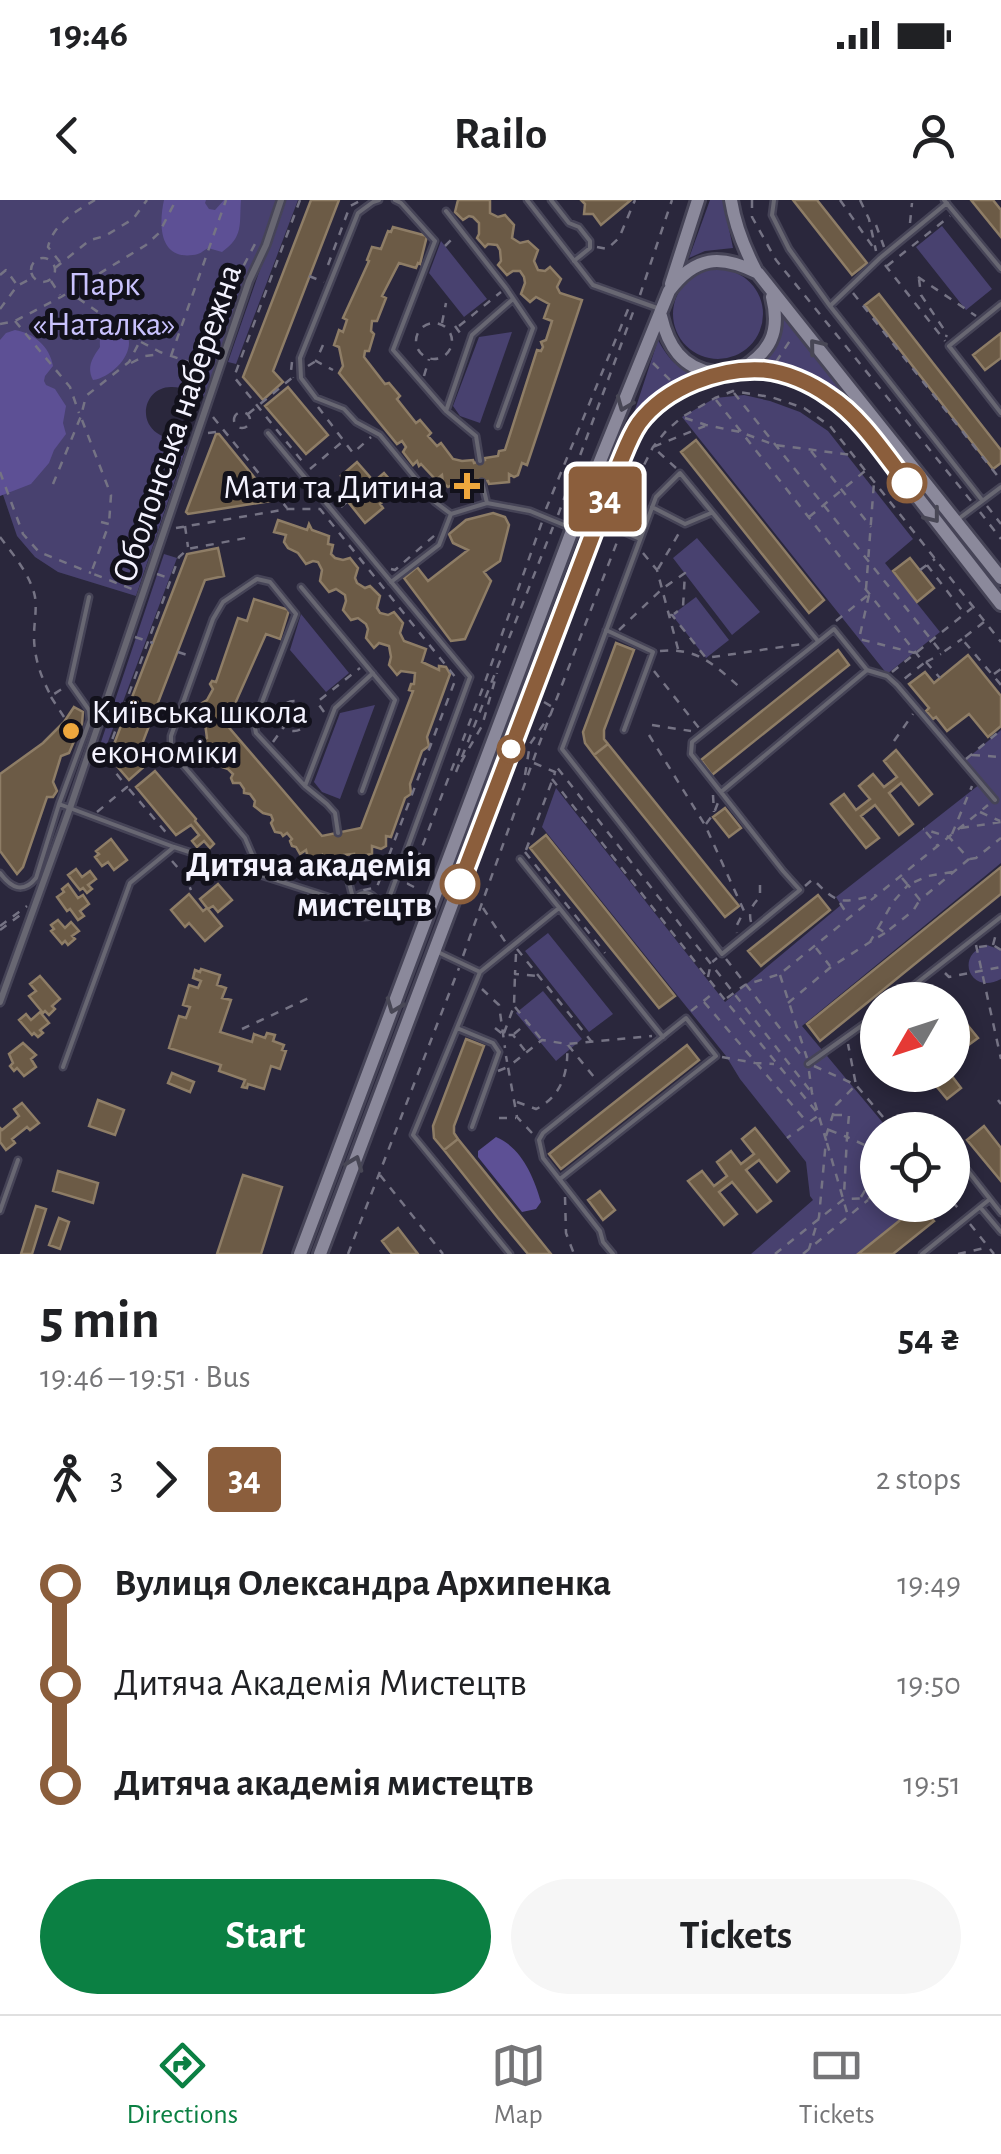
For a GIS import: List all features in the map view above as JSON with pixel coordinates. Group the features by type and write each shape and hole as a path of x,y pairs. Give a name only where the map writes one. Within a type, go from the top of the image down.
{"main road":[{"path":"300,1254 574,528 661,312 698,200"},
{"path":"732,200 744,248 758,273 1001,578"},
{"path":"668,291 692,266 709,261 726,261 758,273"},
{"path":"738,371 757,360 775,329 776,312 770,289"},
{"path":"661,312 673,350 686,363 720,374"},
{"path":"320,1254 597,520 641,420 678,391 720,374 766,370 808,383 850,413 1001,604"},
{"path":"428,915 445,923"}],"street":[{"name":"Оболонська набережна","path":"0,1002 249,281 281,200"}],"lane":[{"path":"379,200 358,213 300,358 302,378 316,398 344,410 356,422 380,434 435,502 451,514"},
{"path":"395,200 402,203 434,241 393,350 446,412 476,436 480,461"},
{"path":"526,200 593,285 661,312"},
{"path":"551,200 590,241 591,245 574,261"},
{"path":"774,200 772,216 790,249 982,500"},
{"path":"830,306 878,256 946,202 1001,269"},
{"path":"446,211 533,328 498,426"},
{"path":"446,412 472,336 514,298"},
{"path":"1001,304 949,346 998,404 1001,413"},
{"path":"268,433 470,677 389,898"},
{"path":"816,639 680,473 656,497 562,749 722,954 800,890 691,754 692,742 816,639 834,629 867,670 887,676 995,800"},
{"path":"482,482 487,504"},
{"path":"956,520 1001,483"},
{"path":"451,514 487,504 530,512 574,528"},
{"path":"652,508 684,524 712,512"},
{"path":"391,582 439,545 451,514"},
{"path":"597,520 640,538"},
{"path":"260,873 245,838 171,752 172,736 213,619 223,602 258,579 270,582 296,614 254,722 256,733 305,786 328,804 335,813 338,832"},
{"path":"301,588 395,700 362,792"},
{"path":"0,873 12,887 22,889 36,878 90,720 89,710 70,683 88,597"},
{"path":"606,630 653,652 624,730"},
{"path":"722,792 867,670"},
{"path":"305,786 335,708 373,674"},
{"path":"59,804 354,903"},
{"path":"63,1066 130,883 174,844"},
{"path":"343,859 354,903 359,915 367,916 376,910 377,902 366,893 359,894 354,903"},
{"path":"520,859 662,1036"},
{"path":"377,902 389,898 428,915"},
{"path":"510,1254 414,1135 480,972 560,908"},
{"path":"919,982 1001,917"},
{"path":"436,950 480,972"},
{"path":"560,1179 716,1056 686,1018 539,1140 543,1158 600,1230 603,1242 613,1254"},
{"path":"457,1028 493,1043 498,1052 472,1127"},
{"path":"808,1064 860,1028"},
{"path":"0,1212 18,1160"},
{"path":"970,1174 1001,1213"},
{"path":"970,1215 990,1199"},
{"path":"980,1207 1001,1232"},
{"path":"922,1254 961,1222"}],"path":[{"path":"61,264 48,246 53,231 95,200"},
{"path":"50,280 55,268 90,240 105,236 132,219 147,200"},
{"path":"0,324 15,321 61,297 146,245 159,233 176,200"},
{"path":"171,356 226,200"},
{"path":"300,200 234,377 309,470"},
{"path":"591,245 607,248 616,242 635,200"},
{"path":"500,662 482,726 456,772 555,521 672,200"},
{"path":"752,200 752,217 776,260 1001,538"},
{"path":"840,200 878,256 949,346"},
{"path":"860,200 878,256"},
{"path":"910,234 912,203"},
{"path":"886,266 952,214"},
{"path":"872,230 880,219"},
{"path":"876,225 886,253"},
{"path":"444,246 461,231"},
{"path":"189,362 219,314 254,242 266,245"},
{"path":"50,280 38,282 30,269 38,259 50,261 55,268"},
{"path":"277,264 286,267"},
{"path":"0,274 6,270 18,286"},
{"path":"309,276 330,284"},
{"path":"0,309 18,286 33,278"},
{"path":"945,340 947,334 921,295 918,278 982,320"},
{"path":"50,280 61,297"},
{"path":"450,333 450,350 441,357 424,356 417,347 417,335 430,323 442,324 462,341 455,326 506,288"},
{"path":"849,288 1001,483"},
{"path":"69,292 140,341 213,370"},
{"path":"442,324 446,303"},
{"path":"414,887 408,884 544,517 629,307"},
{"path":"15,321 70,387 111,495 110,524 92,573"},
{"path":"459,326 471,340"},
{"path":"776,362 794,334"},
{"path":"124,367 140,341"},
{"path":"248,414 316,362 324,345"},
{"path":"53,484 86,396 124,367 145,356 163,353"},
{"path":"422,384 430,358"},
{"path":"642,358 665,372 678,391"},
{"path":"316,362 333,370"},
{"path":"734,392 942,653"},
{"path":"348,1254 622,531 638,477 666,431 715,398 734,392 771,396 804,408 830,426 1001,642"},
{"path":"715,398 916,653 940,678"},
{"path":"206,409 288,509"},
{"path":"236,413 248,414 247,426 235,425 236,413"},
{"path":"682,417 775,445 854,455"},
{"path":"197,435 225,432 235,425"},
{"path":"653,447 706,426"},
{"path":"303,475 343,441 353,453 374,435"},
{"path":"653,447 680,473"},
{"path":"810,450 872,528"},
{"path":"808,517 866,470"},
{"path":"0,472 23,534 39,552 137,590"},
{"path":"874,481 868,592 859,639 916,653"},
{"path":"340,508 355,495"},
{"path":"982,500 1001,524"},
{"path":"101,522 110,524"},
{"path":"657,570 684,524"},
{"path":"185,526 188,549"},
{"path":"0,536 34,592 34,652 42,680 64,717"},
{"path":"392,570 434,536"},
{"path":"174,844 104,759 179,557 188,549 251,537"},
{"path":"637,546 657,570 678,649"},
{"path":"158,549 179,557"},
{"path":"920,570 935,558"},
{"path":"927,565 965,614"},
{"path":"150,572 171,579"},
{"path":"614,634 685,573 683,606 671,615"},
{"path":"653,652 678,649 706,658 816,639 868,592"},
{"path":"140,601 160,608"},
{"path":"887,676 974,608"},
{"path":"671,615 706,658 749,696"},
{"path":"897,685 984,622"},
{"path":"129,635 150,642"},
{"path":"962,638 1001,685"},
{"path":"178,652 200,658"},
{"path":"649,662 703,733"},
{"path":"324,718 317,702 364,664"},
{"path":"993,675 1001,669"},
{"path":"485,682 490,684"},
{"path":"51,696 70,683"},
{"path":"294,700 304,704 310,713 306,727 297,731 284,727 279,713 284,704 294,700"},
{"path":"544,702 555,707"},
{"path":"524,786 530,744 555,707"},
{"path":"894,741 916,710"},
{"path":"475,724 482,726"},
{"path":"652,725 703,733"},
{"path":"269,747 284,727"},
{"path":"1001,730 970,755 1001,757"},
{"path":"649,735 705,825 753,928"},
{"path":"530,744 538,747"},
{"path":"532,762 555,772"},
{"path":"608,956 525,852 556,766 812,1094"},
{"path":"950,836 975,778"},
{"path":"552,779 818,1115"},
{"path":"711,780 714,813"},
{"path":"514,782 524,786"},
{"path":"92,816 127,787"},
{"path":"705,825 722,792"},
{"path":"724,1000 746,985 780,974 995,800"},
{"path":"979,812 1001,822"},
{"path":"960,828 1001,822"},
{"path":"938,846 923,829 950,836 969,859"},
{"path":"788,1004 831,967 886,933 969,859 976,858 1001,838"},
{"path":"172,861 185,876 190,890"},
{"path":"870,942 893,902 908,885 928,876 955,872"},
{"path":"901,877 920,900"},
{"path":"800,890 813,880 840,902 850,918"},
{"path":"749,916 760,897 760,883"},
{"path":"840,902 877,895"},
{"path":"0,928 35,902"},
{"path":"0,928 35,902"},
{"path":"482,906 592,1042"},
{"path":"738,940 736,928 744,911"},
{"path":"0,913 7,921"},
{"path":"878,928 886,933"},
{"path":"993,945 998,929"},
{"path":"1001,950 993,945 978,948 1001,1059"},
{"path":"814,946 831,967"},
{"path":"504,1034 514,1006 513,947"},
{"path":"708,978 712,963 722,954 808,1064 856,1085 879,1112"},
{"path":"938,967 949,977 1001,966"},
{"path":"515,974 539,976"},
{"path":"780,974 848,1216"},
{"path":"475,983 499,1004 517,1118 539,1140"},
{"path":"691,1010 717,990"},
{"path":"242,1030 312,996"},
{"path":"703,1001 808,1123"},
{"path":"514,1006 542,1040 567,1044 662,1036"},
{"path":"513,1036 528,1023"},
{"path":"495,1028 513,1036 527,1053"},
{"path":"847,1038 856,1085"},
{"path":"508,1067 542,1040"},
{"path":"567,1044 601,1086"},
{"path":"514,1100 536,1108 548,1103 565,1076 567,1044"},
{"path":"716,1056 777,1064"},
{"path":"810,1249 820,1218 825,1138 836,1105 856,1085"},
{"path":"788,1138 818,1115"},
{"path":"833,1115 849,1116 844,1199"},
{"path":"499,1118 517,1118"},
{"path":"828,1129 860,1142"},
{"path":"379,1174 443,1254"},
{"path":"565,1185 566,1233 574,1254"},
{"path":"775,1254 844,1199 860,1198"},
{"path":"803,1254 860,1206"},
{"path":"969,1222 994,1254"},
{"path":"958,1254 988,1247"}],"green space":[{"name":"Парк «Наталка»","path":"0,200 278,200 204,397 184,389 163,388 147,404 151,427 160,435 187,445 136,596 58,572 35,557 17,536 0,486"},
{"path":"284,200 298,200 236,364 228,362"},
{"path":"710,200 723,200 733,248 705,251 689,258"},
{"path":"942,226 992,289 966,310 916,247"},
{"path":"441,241 487,299 464,317 429,273"},
{"path":"709,269 727,269 743,276 756,289 763,314 756,339 743,352 727,359 709,359 693,352 680,339 673,323 673,305 680,289 693,276"},
{"path":"784,315 843,392 804,374 762,362 777,340"},
{"path":"512,332 480,423 460,416 453,406 479,337"},
{"path":"658,340 672,360 692,374 659,395 631,422"},
{"path":"744,395 800,412 828,431 913,539 885,563 940,632 887,674 682,417 715,398"},
{"path":"697,538 760,612 732,635 673,558"},
{"path":"164,554 177,558 106,747 100,745"},
{"path":"696,597 729,640 706,658 672,615"},
{"path":"301,614 349,673 326,692 290,650"},
{"path":"375,705 340,799 322,792 314,782 340,713"},
{"path":"1001,730 1001,863 802,1026 874,1112 860,1112 860,1222 897,1222 858,1254 751,1254 813,1200 806,1162 542,827 556,788 725,1002 841,905 836,897 980,784 962,763"},
{"path":"548,933 613,1014 589,1032 525,951"},
{"path":"987,945 1001,950 1001,979 990,983 974,978 969,965 977,950"},
{"path":"543,991 582,1039 556,1061 516,1013"}],"shaded area":[{"path":"164,200 206,200 209,209 215,210 224,200 241,200 237,235 222,252 208,248 195,255 173,252 162,228"},
{"path":"111,322 128,336 126,355 112,371 93,380 91,362 105,327"},
{"path":"15,330 35,338 48,353 53,366 44,381 66,406 66,434 31,484 0,496 0,340"},
{"path":"496,1137 513,1148 525,1164 541,1202 536,1209 522,1212 478,1157 478,1151"}],"building":[{"path":"311,200 339,200 273,371 283,382 263,400 243,377"},
{"path":"458,200 490,200 490,213 505,215 514,225 512,238 520,243 528,241 538,250 534,261 538,270 550,267 561,279 557,287 560,293 582,300 527,465 522,463 514,477 509,474 509,482 478,482 478,487 459,490 458,482 448,487 442,475 436,480 417,461 413,465 403,452 406,447 402,441 397,444 339,373 343,366 339,347 334,345 339,330 343,332 347,320 343,318 372,247 381,249 393,227 427,236 416,268 399,263 382,296 386,298 377,321 372,321 374,334 364,357 400,396 397,399 416,423 420,420 431,433 428,436 437,446 441,443 453,459 474,463 505,450 537,350 541,351 541,342 546,340 552,321 544,318 549,304 536,297 530,302 521,294 525,283 520,271 507,275 498,265 501,261 497,245 485,247 477,238 479,223 469,216 463,220 455,212"},
{"path":"581,200 631,200 601,225 593,214 584,214 585,204"},
{"path":"793,200 817,200 867,263 852,275"},
{"path":"971,200 993,200 1001,210 1001,237"},
{"path":"879,294 1001,450 1001,463 993,469 865,305"},
{"path":"1001,333 1001,358 985,370 973,355"},
{"path":"288,387 328,435 306,454 265,406"},
{"path":"219,434 271,501 186,512"},
{"path":"696,440 824,600 809,613 681,452"},
{"path":"357,462 371,484 384,473 398,489 365,523 349,503 358,496 341,476"},
{"path":"493,513 505,517 509,525 500,561 484,572 491,581 465,639 451,641 404,578 417,567 428,581 468,550 453,543 449,534 466,520"},
{"path":"278,520 307,530 309,524 312,530 329,536 331,554 343,560 350,558 358,568 357,583 365,588 370,586 380,596 380,613 394,612 403,623 400,633 404,641 426,649 422,662 439,670 439,666 446,667 450,674 427,737 429,746 422,751 410,784 411,794 405,798 391,837 386,836 386,846 372,846 372,854 344,855 344,859 323,862 322,855 314,861 308,858 306,850 300,854 287,833 283,836 275,832 271,815 254,806 255,801 244,793 240,783 233,783 233,774 222,767 224,762 217,753 210,752 204,740 204,716 199,716 202,703 213,689 212,681 216,682 238,618 247,621 254,599 289,610 280,639 266,634 226,724 322,836 361,828 413,691 409,690 415,673 401,671 397,675 389,665 389,646 379,643 374,648 366,638 366,624 358,618 351,620 343,610 345,595 336,589 329,592 320,581 322,570 318,562 306,564 288,548 284,542 286,535 274,532"},
{"path":"218,548 224,576 205,580 139,752 148,763 129,780 109,757 187,554"},
{"path":"910,558 934,588 917,602 893,571"},
{"path":"616,643 634,650 604,730 608,744 594,755 583,732"},
{"path":"838,650 849,665 712,775 701,760"},
{"path":"968,655 1001,696 1001,726 988,737 969,714 947,731 926,711 929,708 909,684 925,672 934,683"},
{"path":"74,707 83,712 78,732 64,722"},
{"path":"64,722 78,732 69,753 61,756 53,782 57,791 53,797 47,797 23,867 17,874 0,851 0,774 43,743"},
{"path":"608,744 739,906 725,917 594,755"},
{"path":"896,750 932,794 919,805 901,783 889,793 913,824 899,835 875,805 861,816 879,838 866,848 831,804 844,794 856,810 870,799 859,786 873,774 884,787 897,777 884,761"},
{"path":"155,771 214,844 210,848 204,841 197,847 192,841 199,835 191,825 176,835 136,787"},
{"path":"725,808 741,828 729,837 713,817"},
{"path":"546,835 675,996 659,1008 530,848"},
{"path":"111,839 127,860 114,870 108,862 102,866 95,857 99,854 96,851"},
{"path":"1001,867 1001,894 893,982 860,982 860,1009 820,1041 807,1024"},
{"path":"76,869 82,877 90,871 96,879 88,885 92,889 87,893 68,875"},
{"path":"68,884 78,898 83,895 89,904 80,911 84,916 78,920 57,897"},
{"path":"218,884 232,900 218,912 213,906 208,909 222,926 205,941 189,923 185,927 171,910 189,894 203,911 207,908 200,899"},
{"path":"818,895 830,910 761,966 748,951"},
{"path":"58,920 65,928 71,922 79,931 68,945 65,941 62,944 51,931 51,925"},
{"path":"195,970 220,975 217,985 226,988 222,998 231,1000 220,1032 252,1042 254,1034 265,1038 267,1033 275,1035 273,1041 284,1045 280,1069 271,1066 264,1089 248,1084 247,1088 242,1087 245,1080 219,1071 221,1065 169,1048 179,1016 186,1018 190,1007 183,1005 189,985 198,988 201,981 193,978"},
{"path":"40,976 60,999 49,1015 29,996 36,991 30,984"},
{"path":"40,1012 49,1023 38,1037 19,1020 26,1014 31,1020"},
{"path":"970,1028 978,1038 970,1044"},
{"path":"466,1039 484,1046 454,1126 458,1139 444,1150 434,1138 433,1126"},
{"path":"23,1043 36,1055 31,1059 36,1067 24,1076 10,1066 13,1063 9,1054"},
{"path":"687,1045 699,1060 561,1169 549,1154"},
{"path":"172,1073 194,1082 190,1092 168,1083"},
{"path":"98,1100 124,1110 115,1135 89,1126"},
{"path":"22,1103 39,1123 12,1139 15,1143 6,1150 0,1142 0,1128 19,1116 14,1109"},
{"path":"984,1126 1001,1148 1001,1181 970,1144 970,1138"},
{"path":"755,1128 789,1171 777,1182 759,1160 746,1170 771,1201 757,1212 732,1182 719,1192 737,1214 724,1225 688,1181 702,1171 714,1186 727,1176 717,1162 731,1151 741,1164 754,1154 742,1139"},
{"path":"458,1139 551,1254 528,1254 498,1218 444,1150"},
{"path":"58,1171 98,1183 93,1203 53,1191"},
{"path":"243,1175 282,1187 261,1254 217,1254"},
{"path":"600,1191 615,1210 603,1220 588,1200"},
{"path":"36,1206 46,1209 32,1254 21,1254"},
{"path":"59,1218 69,1222 60,1249 49,1245"},
{"path":"898,1222 933,1222 893,1254 858,1254"},
{"path":"398,1228 418,1254 392,1254 382,1241"}],"bus line":[{"name":"34","path":"460,884 630,438 656,406 675,392 720,374 766,370 784,375 808,383 850,413 907,483"}],"place":[{"name":"Мати та Дитина","path":"467,486"},
{"name":"Київська школа економіки","path":"71,731"},
{"name":"Дитяча академія мистецтв","path":"460,884"}]}
